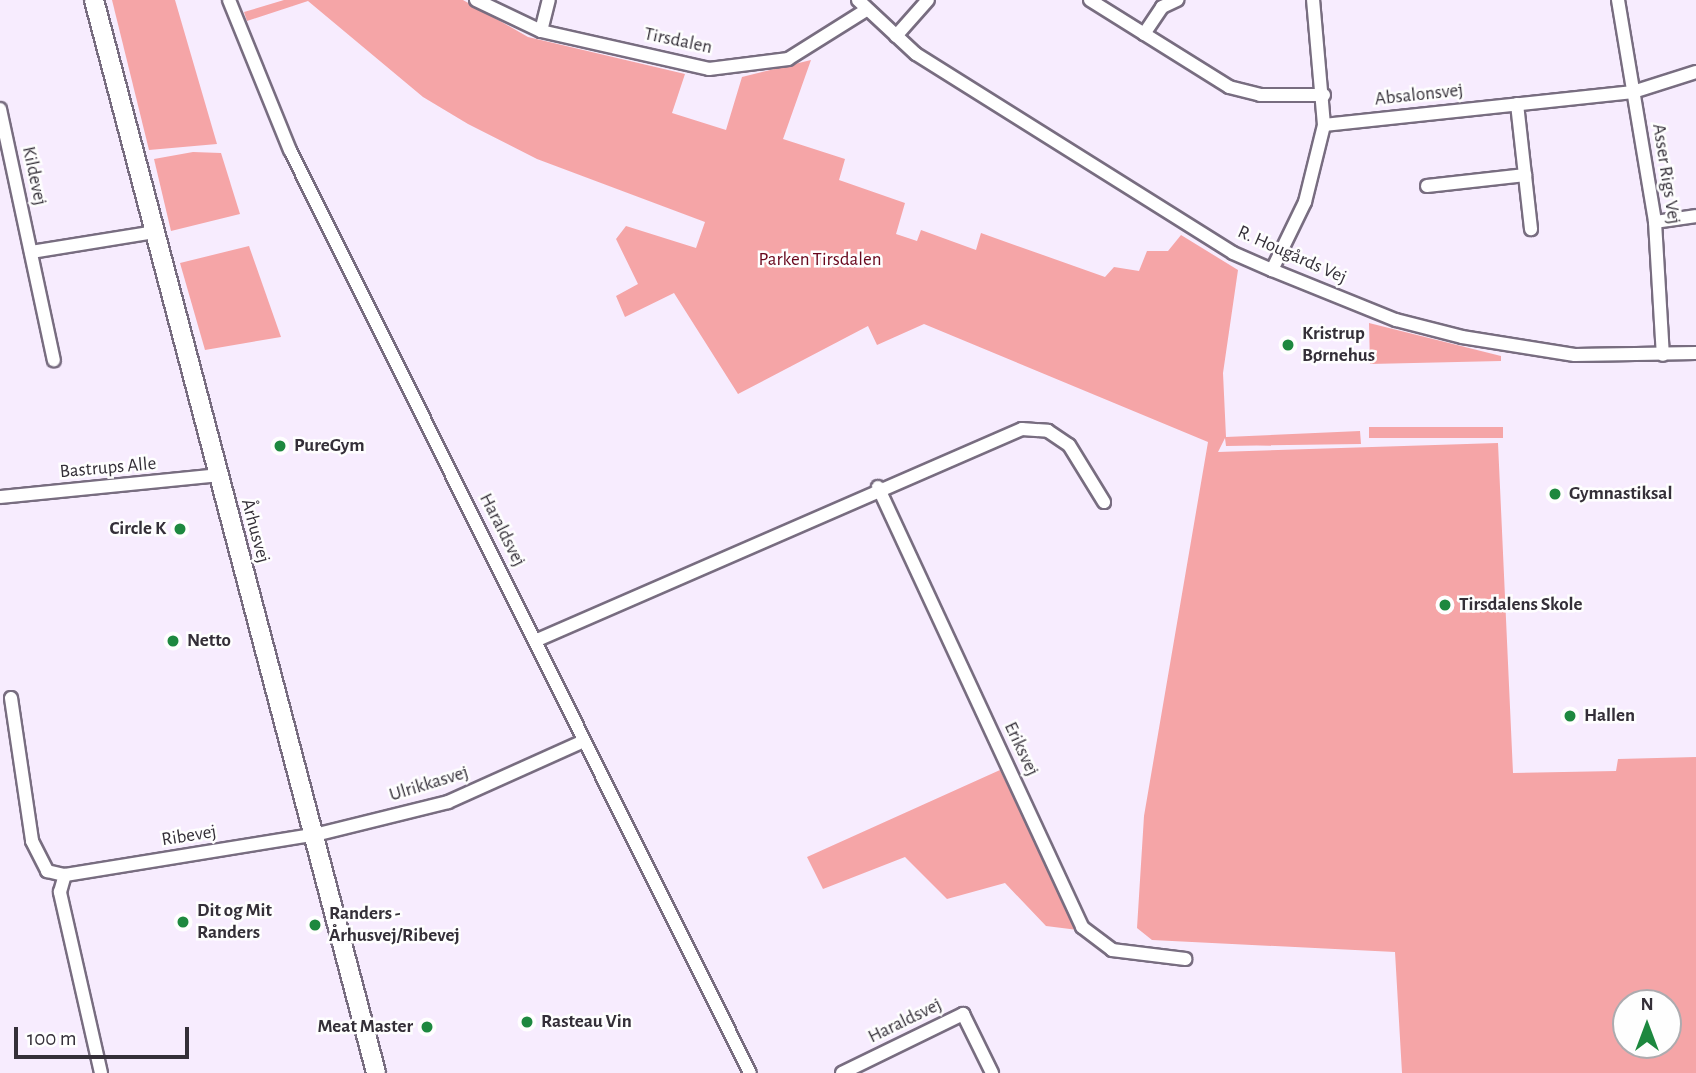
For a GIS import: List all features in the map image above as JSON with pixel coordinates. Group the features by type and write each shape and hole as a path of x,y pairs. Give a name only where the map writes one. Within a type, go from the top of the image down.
{"main road":[{"name":"Århusvej","path":"94,0 219,475 318,834 376,1073"}],"street":[{"name":"Haraldsvej","path":"229,0 290,150 750,1073"},
{"name":"Tirsdalen","path":"476,0 541,31 709,69 746,68 822,43 862,5"},
{"path":"541,31 549,0"},
{"path":"896,36 928,0"},
{"path":"1090,0 1229,87 1260,95 1324,95"},
{"path":"1144,34 1162,7 1177,0"},
{"path":"1272,270 1305,202 1324,124 1324,95 1313,0"},
{"name":"Asser Rigs Vej","path":"1618,0 1655,222 1663,355"},
{"name":"R. Hougårds Vej","path":"862,5 896,36 1233,253 1272,270 1396,320 1462,337 1575,355 1696,353"},
{"name":"Absalonsvej","path":"1324,124 1633,92 1696,72"},
{"path":"1517,104 1531,229"},
{"name":"Kildevej","path":"0,109 54,360"},
{"path":"1427,186 1525,175"},
{"path":"1655,222 1696,216"},
{"path":"31,252 154,232"},
{"path":"535,641 878,487 1022,429 1048,430 1069,446 1104,502"},
{"name":"Bastrups Alle","path":"0,497 219,475"},
{"name":"Eriksvej","path":"878,487 1082,927 1112,950 1185,959"},
{"path":"11,698 32,841 47,871 65,875 60,892 101,1073"},
{"name":"Ulrikkasvej","path":"318,834 448,802 584,741"},
{"name":"Ribevej","path":"65,875 318,834"},
{"name":"Haraldsvej","path":"842,1073 963,1014 992,1073"}],"green space":[{"path":"112,0 175,0 217,144 149,150"},
{"name":"Parken Tirsdalen","path":"284,0 463,0 528,37 685,74 672,113 726,130 742,77 811,60 783,139 845,159 839,180 905,203 896,234 917,241 921,230 976,250 981,233 1105,277 1114,267 1139,271 1147,251 1168,251 1181,235 1238,270 1223,373 1226,437 1360,431 1361,444 1226,446 1225,438 1218,452 1498,443 1513,773 1616,771 1618,759 1696,757 1696,1073 1402,1073 1395,952 1152,940 1137,928 1144,816 1208,442 924,324 877,345 868,326 738,394 674,293 625,317 616,296 638,284 616,239 626,226 696,248 705,222 537,159 468,124 423,97 308,1 247,21 244,12"},
{"path":"193,152 221,153 240,214 171,231 154,159"},
{"path":"249,246 281,337 205,350 180,263"},
{"path":"1369,323 1501,356 1501,361 1370,364"},
{"path":"1369,427 1503,427 1503,438 1369,438"},
{"path":"1000,770 1078,930 1046,926 1005,883 947,899 905,857 823,889 807,857"}],"place":[{"name":"Kristrup Børnehus","path":"1288,345"},
{"name":"PureGym","path":"280,446"},
{"name":"Gymnastiksal","path":"1555,494"},
{"name":"Circle K","path":"180,529"},
{"name":"Tirsdalens Skole","path":"1445,605"},
{"name":"Netto","path":"173,641"},
{"name":"Hallen","path":"1570,716"},
{"name":"Dit og Mit Randers","path":"183,922"},
{"name":"Randers - Århusvej/Ribevej","path":"315,925"},
{"name":"Rasteau Vin","path":"527,1022"},
{"name":"Meat Master","path":"427,1027"}]}
